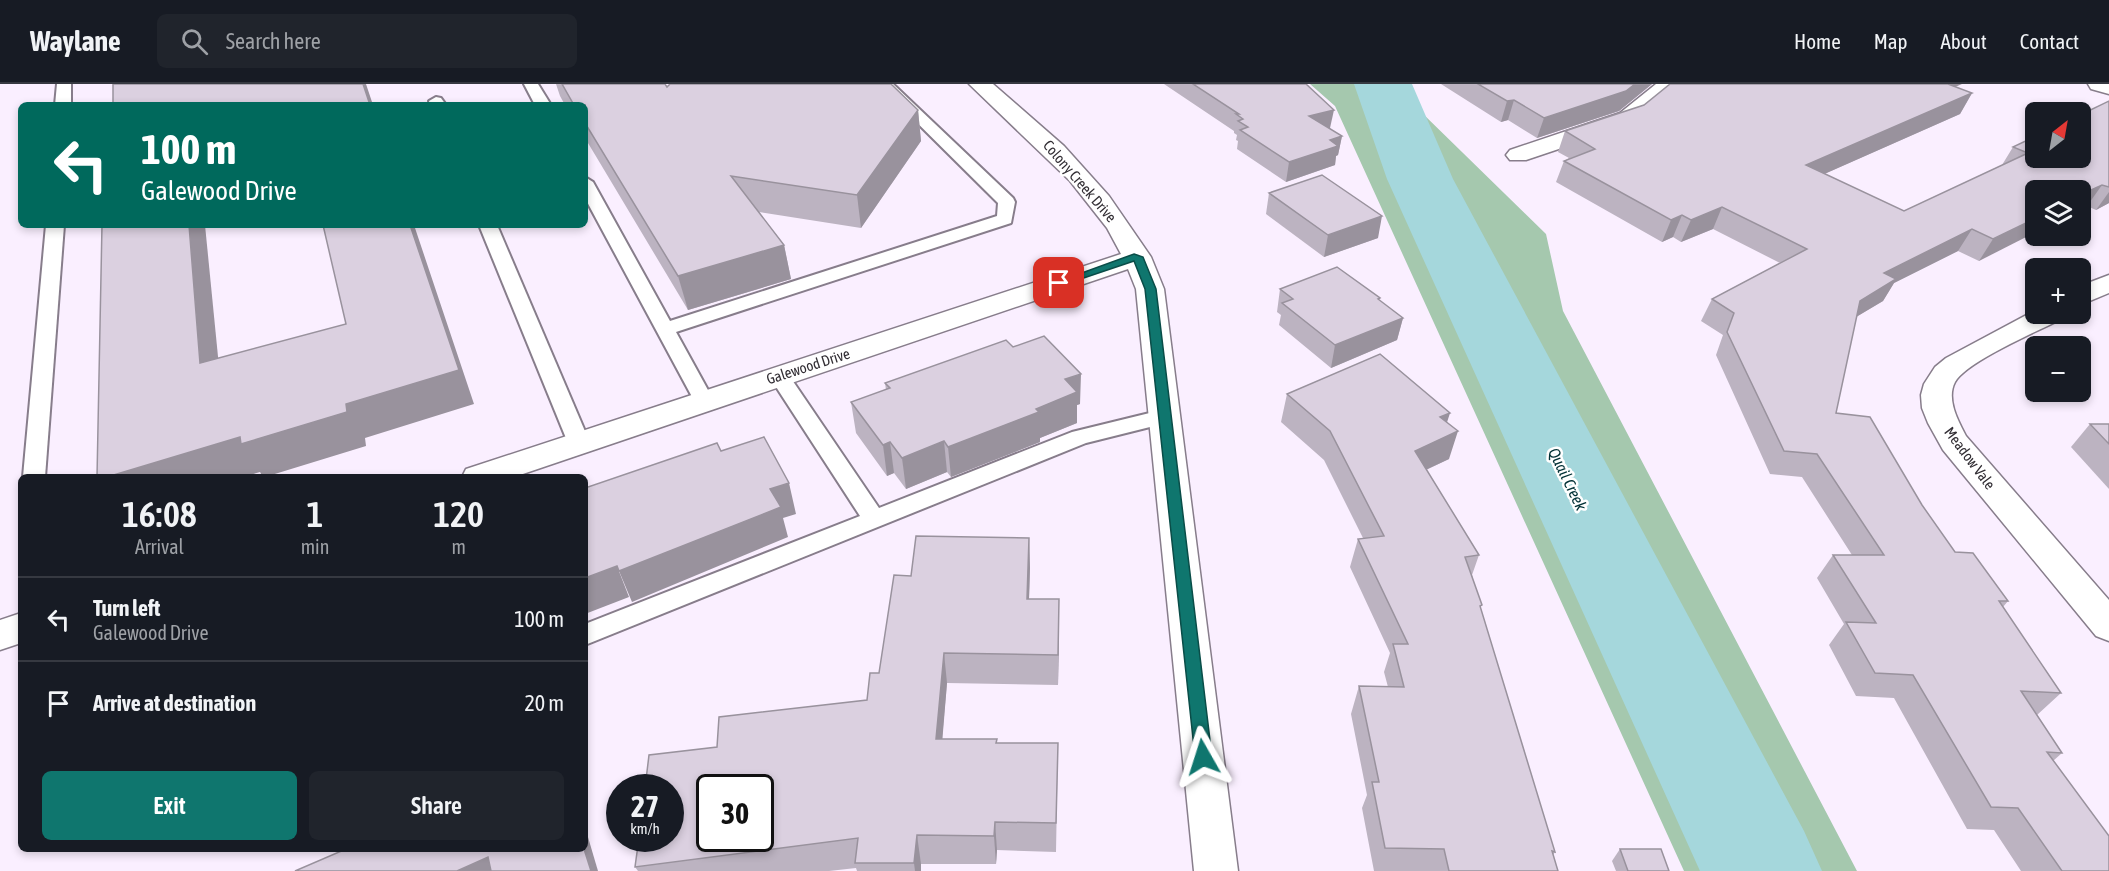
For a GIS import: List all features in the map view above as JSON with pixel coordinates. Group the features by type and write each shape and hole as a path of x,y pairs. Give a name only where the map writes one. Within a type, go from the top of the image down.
{"street":[{"name":"Colony Creek Drive","path":"980,84 1037,131 1109,209 1138,257 1150,289 1216,871"},
{"path":"2098,84 2109,88"},
{"path":"1518,156 1628,118 1665,85"},
{"name":"Galewood Drive","path":"487,474 1138,257"},
{"path":"2091,292 2109,283"},
{"name":"Meadow Vale","path":"2030,324 1958,361 1941,378 1936,401 1939,414 1954,442 2109,626"},
{"path":"0,635 18,628"}],"lane":[{"path":"63,102 64,84"},
{"path":"531,84 541,102"},
{"path":"666,329 1005,219 1007,202 885,84"},
{"path":"588,187 704,401"},
{"path":"34,474 55,228"},
{"path":"489,228 579,443"},
{"path":"779,376 874,519"},
{"path":"588,634 1080,437 1166,416"}],"green space":[{"path":"1310,84 1403,84 1420,111 1546,234 1563,311 1857,871 1684,871 1335,106"}],"building":[{"path":"113,84 363,84 369,102 113,102"},
{"path":"562,84 665,84 667,87 670,84 891,84 918,110 857,195 731,176 784,245 678,276 588,128 588,102 572,102"},
{"path":"1193,84 1306,84 1334,110 1309,116 1342,136 1330,140 1338,146 1289,162 1240,130 1248,127 1238,121 1243,119 1236,114 1239,114"},
{"path":"1478,84 1635,84 1626,91 1544,118 1514,100 1507,101"},
{"path":"1670,84 1948,84 1972,93 1806,165 1904,211 2025,154 2025,168 2091,168 2091,110 2109,101 2109,187 2102,185 2091,190 2091,180 2025,180 2025,223 1993,239 1972,229 1884,273 1896,279 1860,301 1836,413 1870,417 1922,505 1955,552 1973,553 2008,601 1999,601 2061,693 2021,691 2062,753 2047,752 2109,836 2109,871 2062,871 2018,808 1991,807 1913,675 1875,673 1846,622 1876,623 1833,555 1884,555 1817,454 1784,451 1727,332 1734,313 1712,299 1807,249 1722,207 1691,220 1682,215 1671,220 1564,161 1595,149 1565,131 1644,105"},
{"path":"2025,141 2025,152 2013,147"},
{"path":"1322,175 1382,216 1328,235 1269,193"},
{"path":"102,228 189,228 200,363 346,324 324,228 411,228 459,370 346,404 347,412 241,444 240,437 117,474 97,474"},
{"path":"1337,267 1403,318 1335,345 1282,303 1293,299 1280,289"},
{"path":"1044,336 1081,374 1065,379 1077,392 1036,409 1039,412 948,447 944,441 902,458 890,442 883,445 851,402 890,388 885,383 1006,340 1013,347"},
{"path":"1380,354 1450,413 1440,417 1458,431 1415,451 1479,555 1465,557 1482,605 1480,606 1555,852 1552,851 1558,871 1449,871 1444,849 1385,848 1372,782 1379,782 1359,686 1404,687 1393,644 1408,644 1358,539 1384,536 1330,431 1287,394"},
{"path":"2090,424 2109,424 2109,444"},
{"path":"764,437 789,483 770,489 781,507 619,571 617,566 588,577 588,487 717,443 721,451"},
{"path":"916,536 1029,538 1027,599 1059,599 1058,655 944,653 936,739 997,739 996,743 1058,743 1056,823 995,822 994,836 917,835 914,863 855,863 858,838 774,849 774,774 696,774 696,852 750,852 635,867 637,852 684,852 684,774 647,774 649,755 717,747 719,717 867,700 870,673 879,673 894,575 911,576"},
{"path":"1620,849 1661,849 1669,871 1628,871"},
{"path":"339,852 585,852 591,871 491,871 488,857 457,871 295,871"}],"waterway":[{"name":"Quail Creek","path":"1383,84 1420,179 1761,871"}],"route":[{"path":"1059,283 1138,257 1150,289 1203,757"}]}
